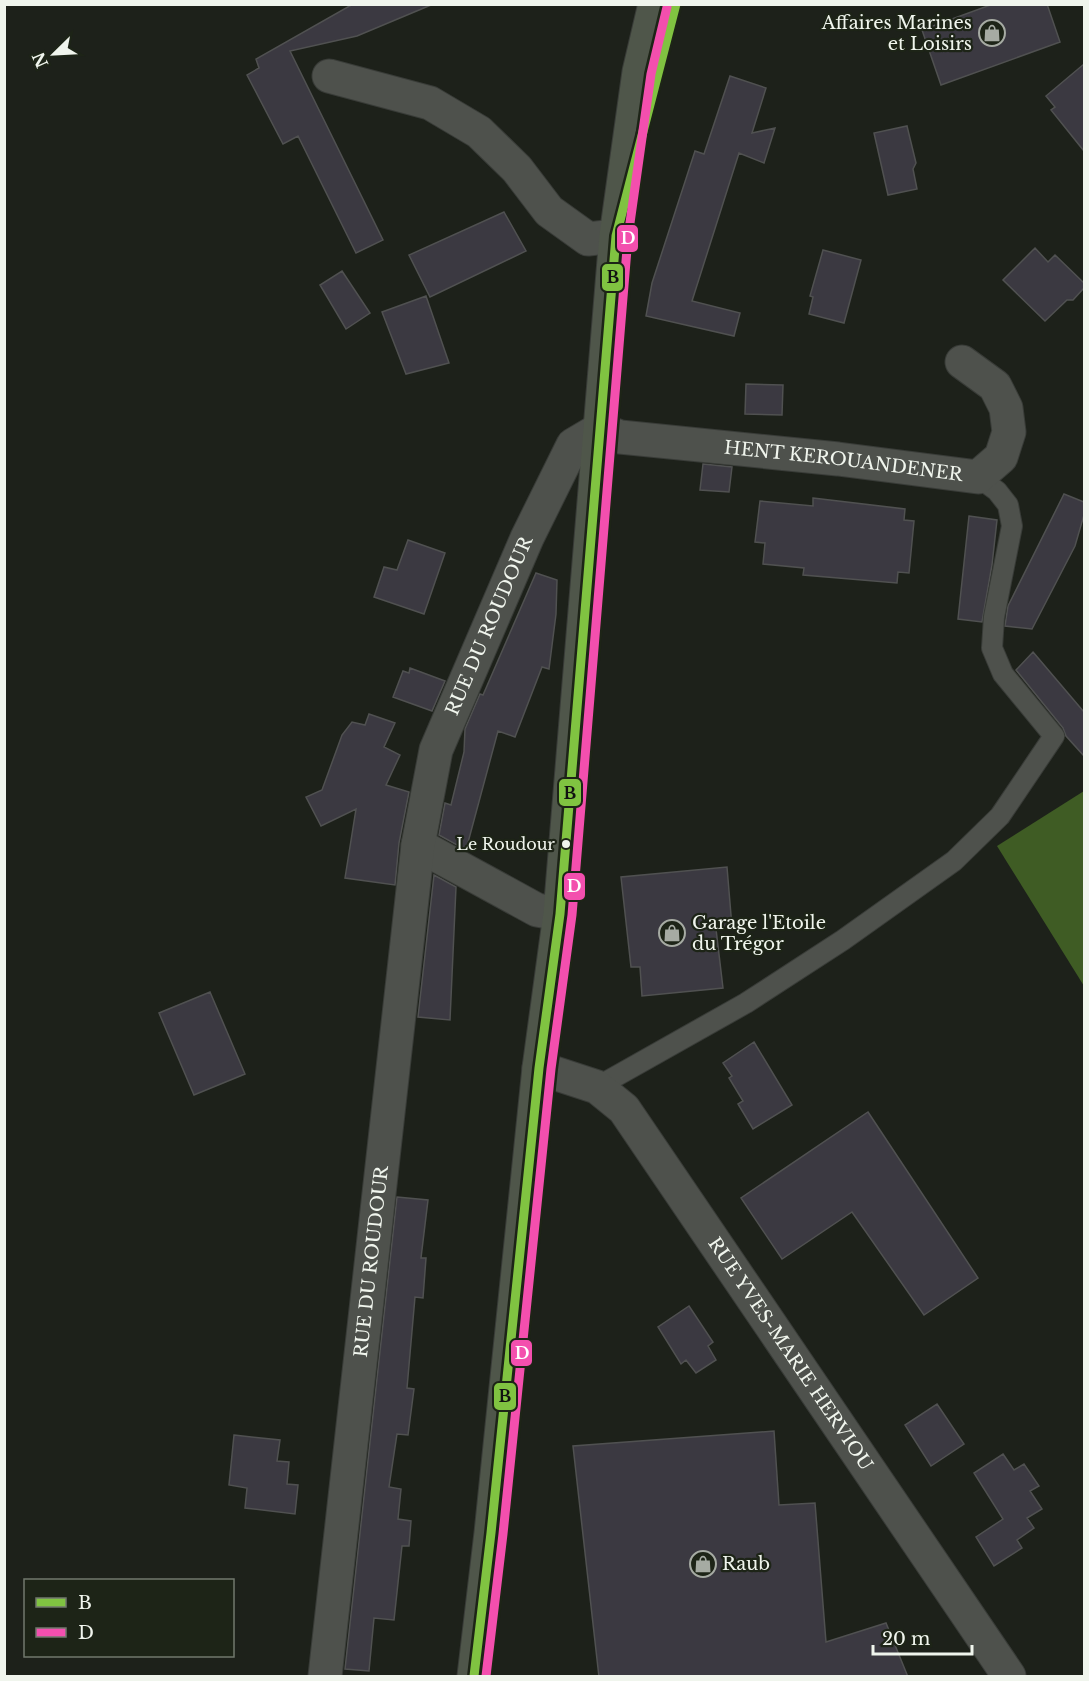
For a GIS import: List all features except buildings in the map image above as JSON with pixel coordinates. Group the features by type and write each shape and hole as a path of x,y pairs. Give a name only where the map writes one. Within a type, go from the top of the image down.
{"main road":[{"path":"474,1677 539,1068 561,914 616,236 639,72 655,4"},
{"path":"616,236 676,4"}],"street":[{"path":"329,76 430,103 479,132 517,170 549,211 581,234 588,239 616,236"},
{"name":"HENT KEROUANDENER","path":"600,429 620,437 838,459 978,477 1001,457 1009,432 1006,408 995,386 962,362"},
{"name":"RUE DU ROUDOUR","path":"326,1677 418,845 436,750 527,538 573,445 600,429"},
{"path":"418,845 537,910 561,914"},
{"name":"RUE YVES-MARIE HERVIOU","path":"539,1068 597,1087 624,1109 1009,1677"}],"lane":[{"path":"597,1087 747,1004 843,940 954,861 1000,816 1054,736 1003,674 992,648 994,617 1012,526 1008,505 997,491 978,477"}],"green space":[{"path":"1084,791 1084,986 997,846"}],"transit line":[{"name":"B","path":"474,1676 539,1068 560,914 616,236 676,4"},
{"name":"D","path":"486,1676 551,1069 572,915 628,237 651,74 667,7"}],"place":[{"name":"Affaires Marines et Loisirs","path":"992,33"},
{"name":"Le Roudour","path":"566,844"},
{"name":"Garage l'Etoile du Trégor","path":"672,933"},
{"name":"Raub","path":"703,1564"}]}
